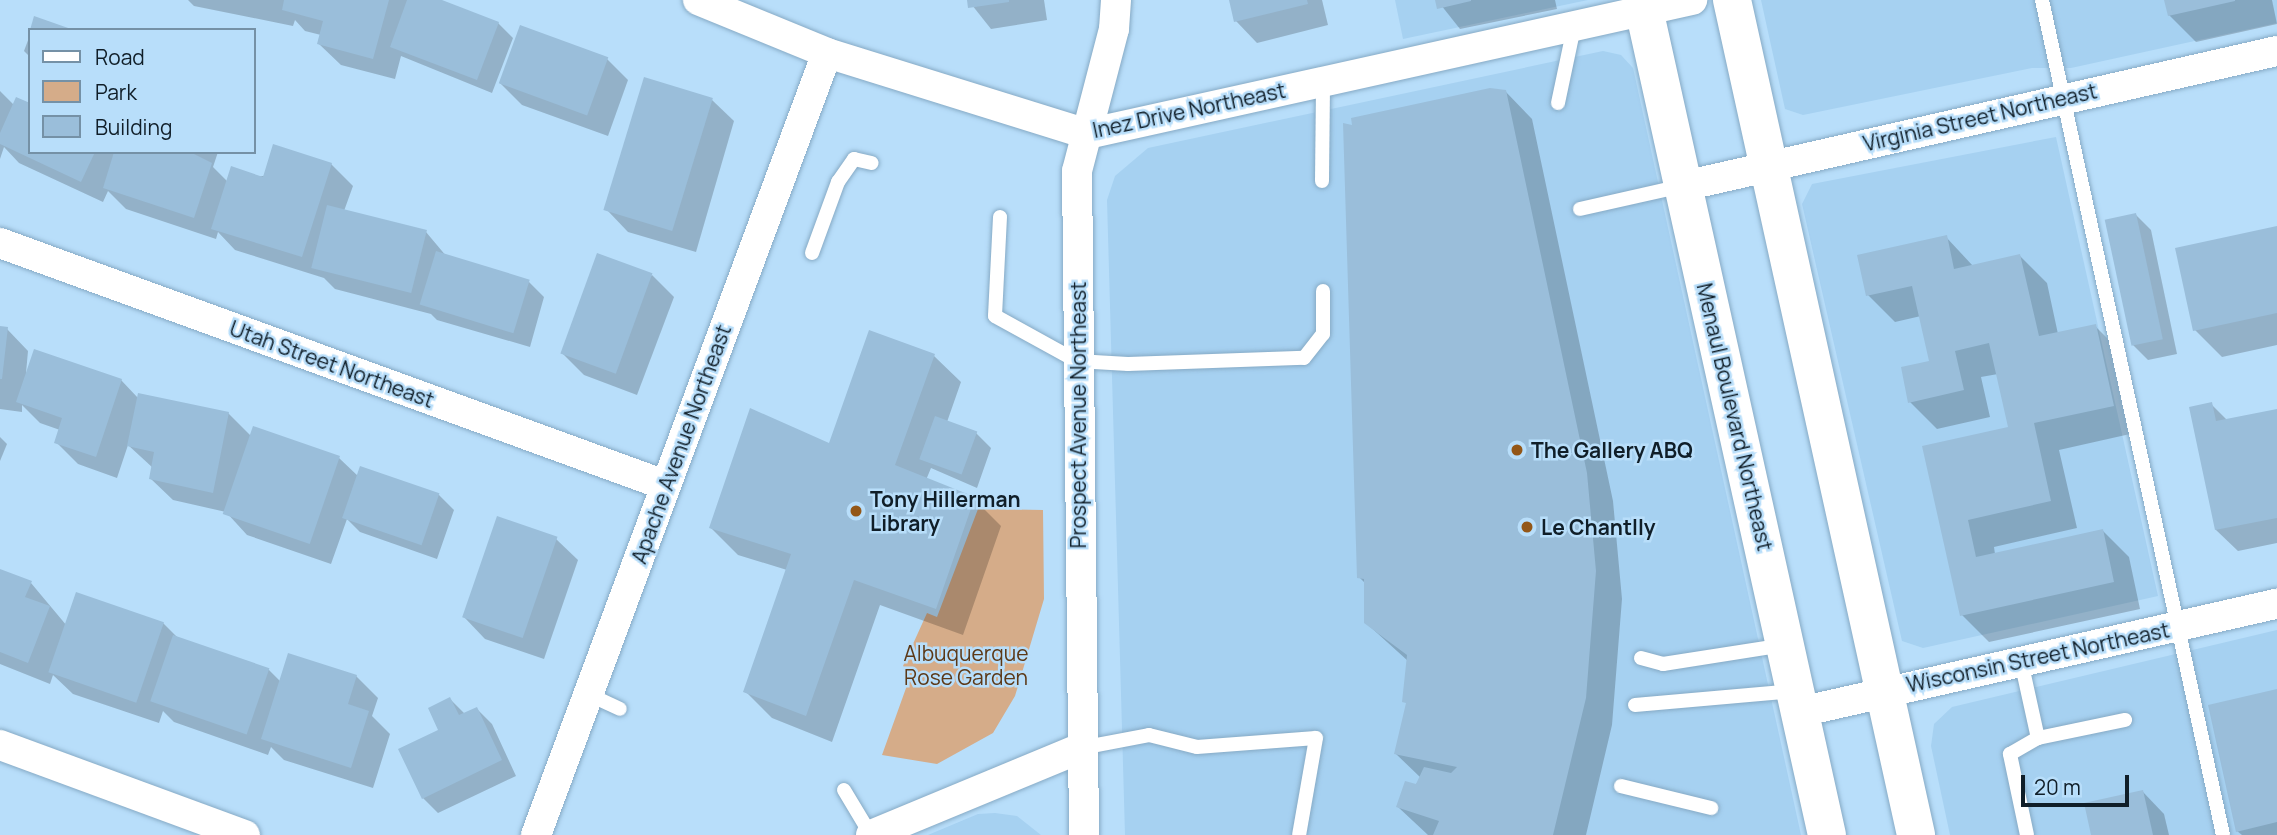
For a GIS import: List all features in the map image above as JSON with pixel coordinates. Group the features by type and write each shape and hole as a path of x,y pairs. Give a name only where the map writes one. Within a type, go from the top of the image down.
{"main road":[{"path":"1732,0 1916,835"},
{"name":"Menaul Boulevard Northeast","path":"1644,6 1827,835"}],"street":[{"name":"Inez Drive Northeast","path":"698,0 827,53 1087,134 1574,27 1644,6 1692,0"},
{"name":"Prospect Avenue Northeast","path":"1083,835 1077,171 1114,29 1116,0"},
{"name":"Virginia Street Northeast","path":"1684,186 1769,164 2277,51"},
{"name":"Apache Avenue Northeast","path":"536,835 827,53"},
{"name":"Utah Street Northeast","path":"0,243 665,485"},
{"name":"Wisconsin Street Northeast","path":"1798,701 1883,691 2277,604"},
{"path":"0,745 245,835"},
{"path":"871,835 1081,748"}],"lane":[{"path":"2042,0 2223,835"},
{"path":"1558,103 1574,27"},
{"path":"1322,181 1323,82"},
{"path":"812,253 838,182 854,159 873,163"},
{"path":"1580,209 1684,186"},
{"path":"1000,217 995,316 1077,361 1128,364 1304,358 1323,334 1323,291"},
{"path":"1641,658 1663,664 1786,645"},
{"path":"2021,661 2038,738"},
{"path":"588,694 620,709"},
{"path":"1635,705 1798,701"},
{"path":"2027,835 2010,754 2038,738 2125,720"},
{"path":"1081,748 1149,735 1197,747 1316,738 1299,835"},
{"path":"1621,786 1712,807"},
{"path":"844,790 871,835"}],"shaded area":[{"path":"1395,0 1588,0 1403,39"},
{"path":"1761,0 2277,0 2277,23 2071,68 2032,68 1803,115 1785,109"},
{"path":"1603,51 1621,55 1633,68 1801,835 1125,835 1107,200 1115,176 1148,148"},
{"path":"2056,137 2158,596 1923,648 1902,641 1802,204 1812,184"},
{"path":"2277,630 2277,835 1950,835 1931,746 1934,724 1952,707"},
{"path":"978,814 1017,816 1041,835 928,835"}],"green space":[{"name":"Albuquerque Rose Garden","path":"978,509 1043,510 1044,599 1015,696 993,733 937,764 882,755 910,677 903,666 927,613 937,617"}],"building":[{"path":"284,0 389,0 373,59 317,44 323,21 282,10"},
{"path":"407,0 442,0 499,22 477,80 390,47"},
{"path":"967,0 1009,0 1009,2 968,8"},
{"path":"1229,0 1307,0 1308,4 1234,22"},
{"path":"1435,0 1471,0 1471,1 1437,9"},
{"path":"2164,0 2235,0 2235,1 2168,16"},
{"path":"34,16 68,28 31,28"},
{"path":"520,25 608,57 587,115 499,83"},
{"path":"644,77 713,98 672,231 603,210"},
{"path":"1490,88 1506,90 1587,473 1596,571 1586,698 1553,835 1433,835 1439,821 1396,807 1405,781 1416,784 1424,767 1451,773 1457,767 1394,754 1406,703 1402,702 1407,655 1364,623 1364,579 1357,578 1343,123 1352,125 1351,118"},
{"path":"16,97 28,102 28,154 94,154 81,182 0,144 0,133"},
{"path":"273,144 332,163 302,257 211,229 231,166 263,177"},
{"path":"113,154 194,154 212,163 194,218 103,188"},
{"path":"327,205 427,230 411,293 311,268"},
{"path":"2136,213 2163,339 2132,346 2105,220"},
{"path":"2277,226 2277,313 2193,331 2175,248"},
{"path":"1947,235 1954,269 2020,254 2039,336 2096,324 2114,406 2034,423 2051,501 1968,520 1976,557 2103,529 2114,582 1960,616 1922,446 2008,427 1989,343 1955,351 1964,390 1908,403 1901,367 1929,361 1912,286 1866,296 1857,255"},
{"path":"436,251 530,280 513,333 420,305"},
{"path":"597,253 652,273 616,374 560,354"},
{"path":"0,326 8,327 2,379 0,379"},
{"path":"869,330 935,354 895,465 975,497 936,609 854,580 806,716 743,692 791,554 709,528 750,408 829,443"},
{"path":"34,349 122,379 96,457 54,443 62,418 16,402"},
{"path":"138,393 229,412 213,493 149,479 154,452 127,446"},
{"path":"2212,402 2216,421 2277,409 2277,518 2215,530 2189,407"},
{"path":"935,416 977,431 962,475 919,459"},
{"path":"253,426 340,456 310,544 223,514"},
{"path":"360,466 439,493 422,545 342,518"},
{"path":"497,516 558,537 523,638 462,617"},
{"path":"0,569 32,581 25,597 50,606 28,663 0,652"},
{"path":"76,592 164,622 136,703 48,672"},
{"path":"173,635 269,668 247,734 150,701"},
{"path":"288,653 357,675 348,704 369,711 351,768 261,739"},
{"path":"2277,689 2277,822 2236,832 2208,705"},
{"path":"450,697 459,715 477,707 502,760 422,799 398,749 438,730 428,708"},
{"path":"2143,790 2153,835 2091,835 2084,803"}],"place":[{"name":"The Gallery ABQ","path":"1517,450"},
{"name":"Tony Hillerman Library","path":"856,511"},
{"name":"Le Chantlly","path":"1527,527"}]}
